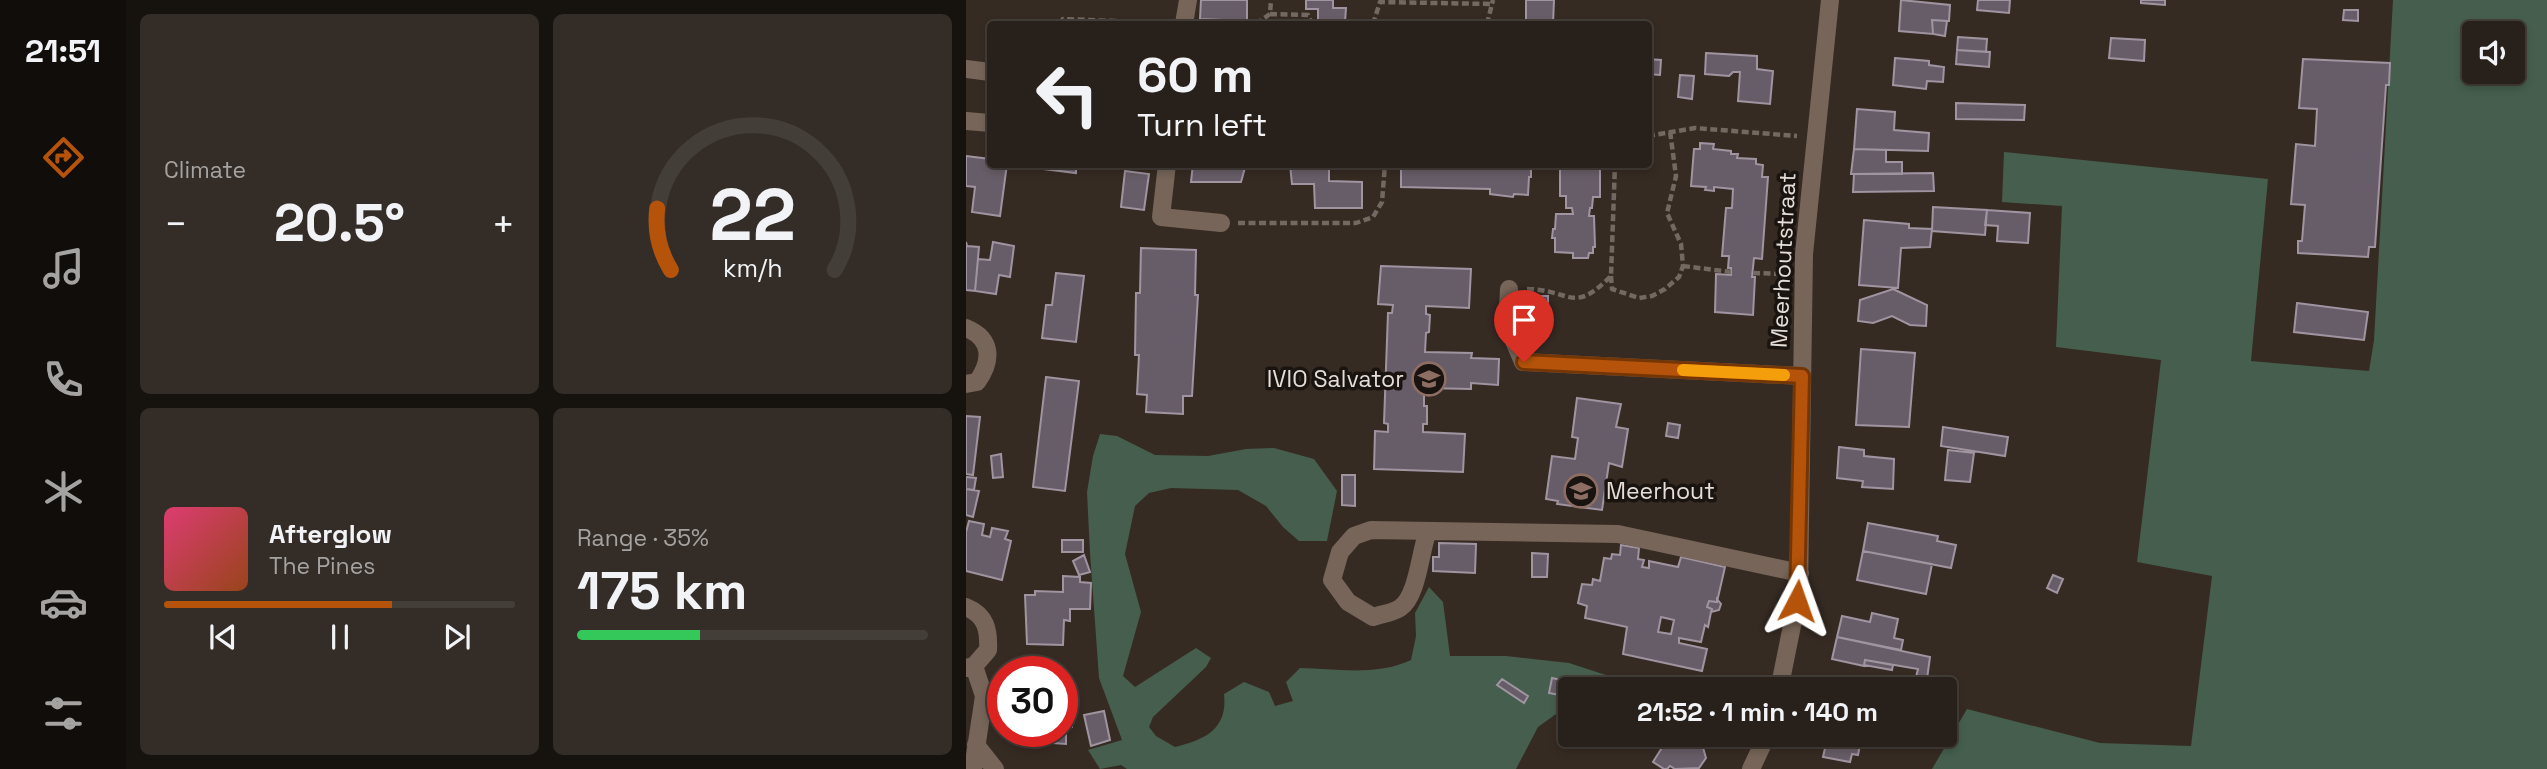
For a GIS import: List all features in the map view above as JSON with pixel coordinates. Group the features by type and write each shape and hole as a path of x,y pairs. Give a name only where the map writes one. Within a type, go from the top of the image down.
{"street":[{"path":"1178,21 1188,0"},
{"name":"Meerhoutstraat","path":"1782,677 1799,591 1803,275 1830,0"},
{"path":"966,69 987,72"},
{"path":"966,121 987,123"},
{"path":"1167,168 1161,217 1221,223"},
{"path":"1509,289 1507,325 1524,362 1802,376"},
{"path":"966,328 978,334 986,345 987,354 986,368 977,382 966,384"},
{"path":"1428,531 1421,548 1413,589 1401,608 1373,617 1348,602 1332,580 1340,552 1354,536 1371,530 1618,534 1800,573"},
{"path":"966,607 984,618 989,631 988,650 970,667 984,696 973,769"},
{"path":"976,745 995,769"},
{"path":"1751,769 1761,747"}],"path":[{"path":"1270,14 1271,0"},
{"path":"1374,21 1380,2 1493,2 1488,21"},
{"path":"1260,21 1270,14 1308,15 1311,21"},
{"path":"1061,21 1109,21"},
{"path":"1652,135 1695,128 1816,138"},
{"path":"1615,168 1612,289 1639,298 1652,296 1679,277 1683,266 1681,244 1667,213 1676,176 1670,131"},
{"path":"1221,223 1356,223 1373,217 1382,202 1385,168"},
{"path":"1683,266 1731,272"},
{"path":"1753,272 1803,275"},
{"path":"1509,289 1541,289 1576,300 1594,293 1612,276"}],"green space":[{"path":"2393,0 2547,0 2547,769 1932,769 1945,747 1957,747 1957,726 1967,709 2100,743 2191,746 2212,576 2137,562 2161,360 2056,347 2062,206 2002,202 2004,152 2268,179 2251,361 2369,371 2374,340"},
{"path":"1100,434 1117,436 1155,455 1208,456 1246,449 1274,448 1314,459 1337,491 1327,541 1299,541 1266,506 1238,490 1171,488 1149,493 1135,506 1125,554 1141,612 1123,676 1135,687 1196,648 1211,658 1206,667 1153,717 1149,727 1156,736 1175,747 1196,741 1212,731 1222,716 1224,694 1244,682 1269,692 1275,706 1293,701 1286,682 1300,668 1371,670 1411,660 1416,636 1415,613 1429,587 1443,602 1450,656 1506,656 1569,663 1612,677 1558,677 1558,713 1538,727 1516,769 1127,769 1121,765 1100,769 1088,750 1122,740 1099,678 1087,492"}],"building":[{"path":"1201,0 1247,0 1247,21 1200,19"},
{"path":"1306,0 1333,0 1333,8 1346,8 1345,21 1318,21 1318,9 1306,9"},
{"path":"1526,0 1554,0 1553,21 1526,21"},
{"path":"1901,0 1950,5 1949,21 1932,20 1933,34 1899,31"},
{"path":"1978,0 2010,0 2009,13 1977,10"},
{"path":"2141,0 2165,0 2165,5 2141,3"},
{"path":"2344,10 2358,10 2358,21 2343,20"},
{"path":"1932,20 1947,21 1945,36 1933,34"},
{"path":"1958,37 1987,39 1986,52 1957,50"},
{"path":"2111,38 2145,40 2144,61 2109,58"},
{"path":"1957,50 1990,52 1989,67 1956,64"},
{"path":"1706,53 1757,56 1757,69 1773,71 1770,104 1738,101 1740,72 1733,72 1729,76 1705,74"},
{"path":"1895,58 1929,61 1929,65 1944,67 1943,82 1927,81 1926,89 1893,85"},
{"path":"1652,59 1661,60 1660,75 1652,74"},
{"path":"2303,59 2390,63 2389,85 2386,85 2375,247 2369,247 2368,257 2298,253 2298,241 2302,241 2305,205 2291,204 2296,144 2315,146 2317,109 2299,108"},
{"path":"1680,75 1694,76 1692,99 1678,97"},
{"path":"1956,103 2025,105 2024,120 1956,119"},
{"path":"1857,109 1895,112 1894,130 1929,133 1928,151 1854,149"},
{"path":"1700,143 1714,144 1713,149 1731,151 1731,154 1738,154 1737,158 1756,159 1756,164 1763,165 1762,177 1768,177 1762,259 1754,258 1753,315 1715,312 1716,274 1731,275 1731,268 1728,268 1729,256 1722,256 1726,208 1732,208 1733,189 1714,187 1714,191 1705,190 1706,187 1691,186 1694,149 1700,149"},
{"path":"1854,149 1886,150 1886,162 1902,162 1902,174 1851,174"},
{"path":"966,156 987,159 987,168 1006,168 1000,216 972,212 975,187 966,186"},
{"path":"1036,168 1076,168 1076,173"},
{"path":"1193,168 1245,168 1241,182 1191,182"},
{"path":"1290,168 1329,168 1329,181 1362,182 1362,208 1315,208 1314,184 1292,184"},
{"path":"1401,168 1531,168 1528,195 1514,194 1513,197 1490,194 1490,189 1401,187"},
{"path":"1560,168 1600,169 1600,197 1593,197 1589,216 1594,216 1595,247 1588,258 1573,258 1573,253 1555,252 1555,238 1552,238 1556,214 1573,214 1572,208 1566,208 1566,196 1560,196"},
{"path":"1125,171 1149,174 1144,210 1121,207"},
{"path":"1933,173 1934,191 1853,192 1854,174"},
{"path":"1933,207 1987,210 1985,235 1932,231"},
{"path":"1987,210 2030,213 2028,243 1997,241 1998,226 1985,225"},
{"path":"1864,220 1932,229 1930,247 1901,248 1898,288 1859,285"},
{"path":"966,242 967,246 979,247 975,291 966,290"},
{"path":"993,242 1014,246 1010,277 999,275 996,294 975,291 978,259 990,260"},
{"path":"1141,248 1196,250 1195,295 1198,295 1192,396 1183,396 1183,414 1146,412 1147,395 1137,394 1139,355 1135,355 1136,293 1140,293"},
{"path":"1381,266 1471,269 1469,308 1426,306 1426,314 1430,315 1425,352 1472,353 1471,358 1499,359 1498,385 1471,383 1471,389 1424,388 1427,424 1423,424 1423,432 1465,434 1463,472 1374,469 1375,431 1388,432 1388,424 1384,423 1388,313 1392,313 1393,305 1378,304"},
{"path":"1056,273 1084,276 1076,342 1042,338 1046,305 1052,305"},
{"path":"1893,289 1927,305 1926,326 1910,325 1892,316 1873,323 1858,321 1860,300"},
{"path":"1529,296 1548,296 1548,335 1530,335"},
{"path":"2297,303 2368,312 2364,340 2294,332"},
{"path":"1861,349 1915,353 1909,427 1856,425"},
{"path":"1046,377 1079,381 1065,491 1033,487"},
{"path":"1577,398 1621,404 1616,427 1628,429 1622,467 1609,463 1602,510 1557,504 1558,501 1546,499 1552,456 1575,459 1578,438 1572,437"},
{"path":"966,416 980,417 973,475 966,474"},
{"path":"1668,423 1680,425 1678,438 1666,436"},
{"path":"1943,427 2008,437 2005,456 1941,446"},
{"path":"1839,447 1864,450 1864,456 1894,459 1893,489 1862,487 1863,481 1837,478"},
{"path":"1948,450 1974,453 1970,482 1945,480"},
{"path":"1001,454 1003,477 993,478 991,456"},
{"path":"1342,475 1355,475 1355,506 1342,505"},
{"path":"966,477 976,478 974,490 966,489"},
{"path":"966,489 979,491 973,517 966,515"},
{"path":"969,521 984,524 982,535 990,537 992,528 1008,531 1005,539 1011,541 1002,580 966,571 966,532"},
{"path":"1868,523 1938,536 1937,541 1956,545 1951,568 1863,551"},
{"path":"1062,540 1083,540 1083,552 1062,552"},
{"path":"1439,543 1476,544 1475,573 1433,571 1433,557 1439,557"},
{"path":"1621,545 1639,548 1638,559 1644,560 1642,567 1649,568 1649,561 1678,567 1681,557 1725,567 1717,602 1709,601 1707,607 1712,609 1701,642 1679,638 1679,643 1707,649 1702,671 1623,654 1627,627 1585,618 1587,606 1578,603 1582,584 1592,585 1593,579 1600,581 1604,558 1611,559 1612,554 1620,555","holes":["1661,617 1674,620 1671,634 1658,632"]},
{"path":"1863,551 1932,564 1926,594 1857,580"},
{"path":"1532,553 1548,554 1547,577 1532,577"},
{"path":"1084,555 1090,572 1079,575 1073,561"},
{"path":"2053,575 2063,579 2057,593 2047,588"},
{"path":"1063,576 1080,577 1080,582 1091,583 1090,609 1070,609 1070,621 1064,620 1063,645 1027,644 1025,595 1035,595 1035,591 1063,592"},
{"path":"1717,599 1721,604 1719,610 1711,612 1712,609 1707,607 1709,601 1717,602"},
{"path":"1872,613 1898,619 1894,638 1903,640 1901,650 1837,637 1842,616 1870,622"},
{"path":"1837,637 1930,657 1927,677 1916,677 1918,669 1865,660 1864,666 1832,659"},
{"path":"1865,660 1893,665 1892,670 1864,665"},
{"path":"1552,678 1558,679 1558,695 1549,693"},
{"path":"1502,679 1528,696 1524,703 1497,685"},
{"path":"1104,711 1110,740 1091,746 1084,715"},
{"path":"1662,747 1703,747 1706,758 1699,768 1675,769 1670,766 1664,769 1653,762"},
{"path":"1825,747 1860,747 1858,755 1852,754 1850,762 1823,757"}],"slow traffic":[{"path":"1683,370 1784,375"}],"place":[{"name":"IVIO Salvator","path":"1429,379"},
{"name":"Meerhout","path":"1581,491"}],"route":[{"path":"1524,362 1802,376 1797,601"}]}
